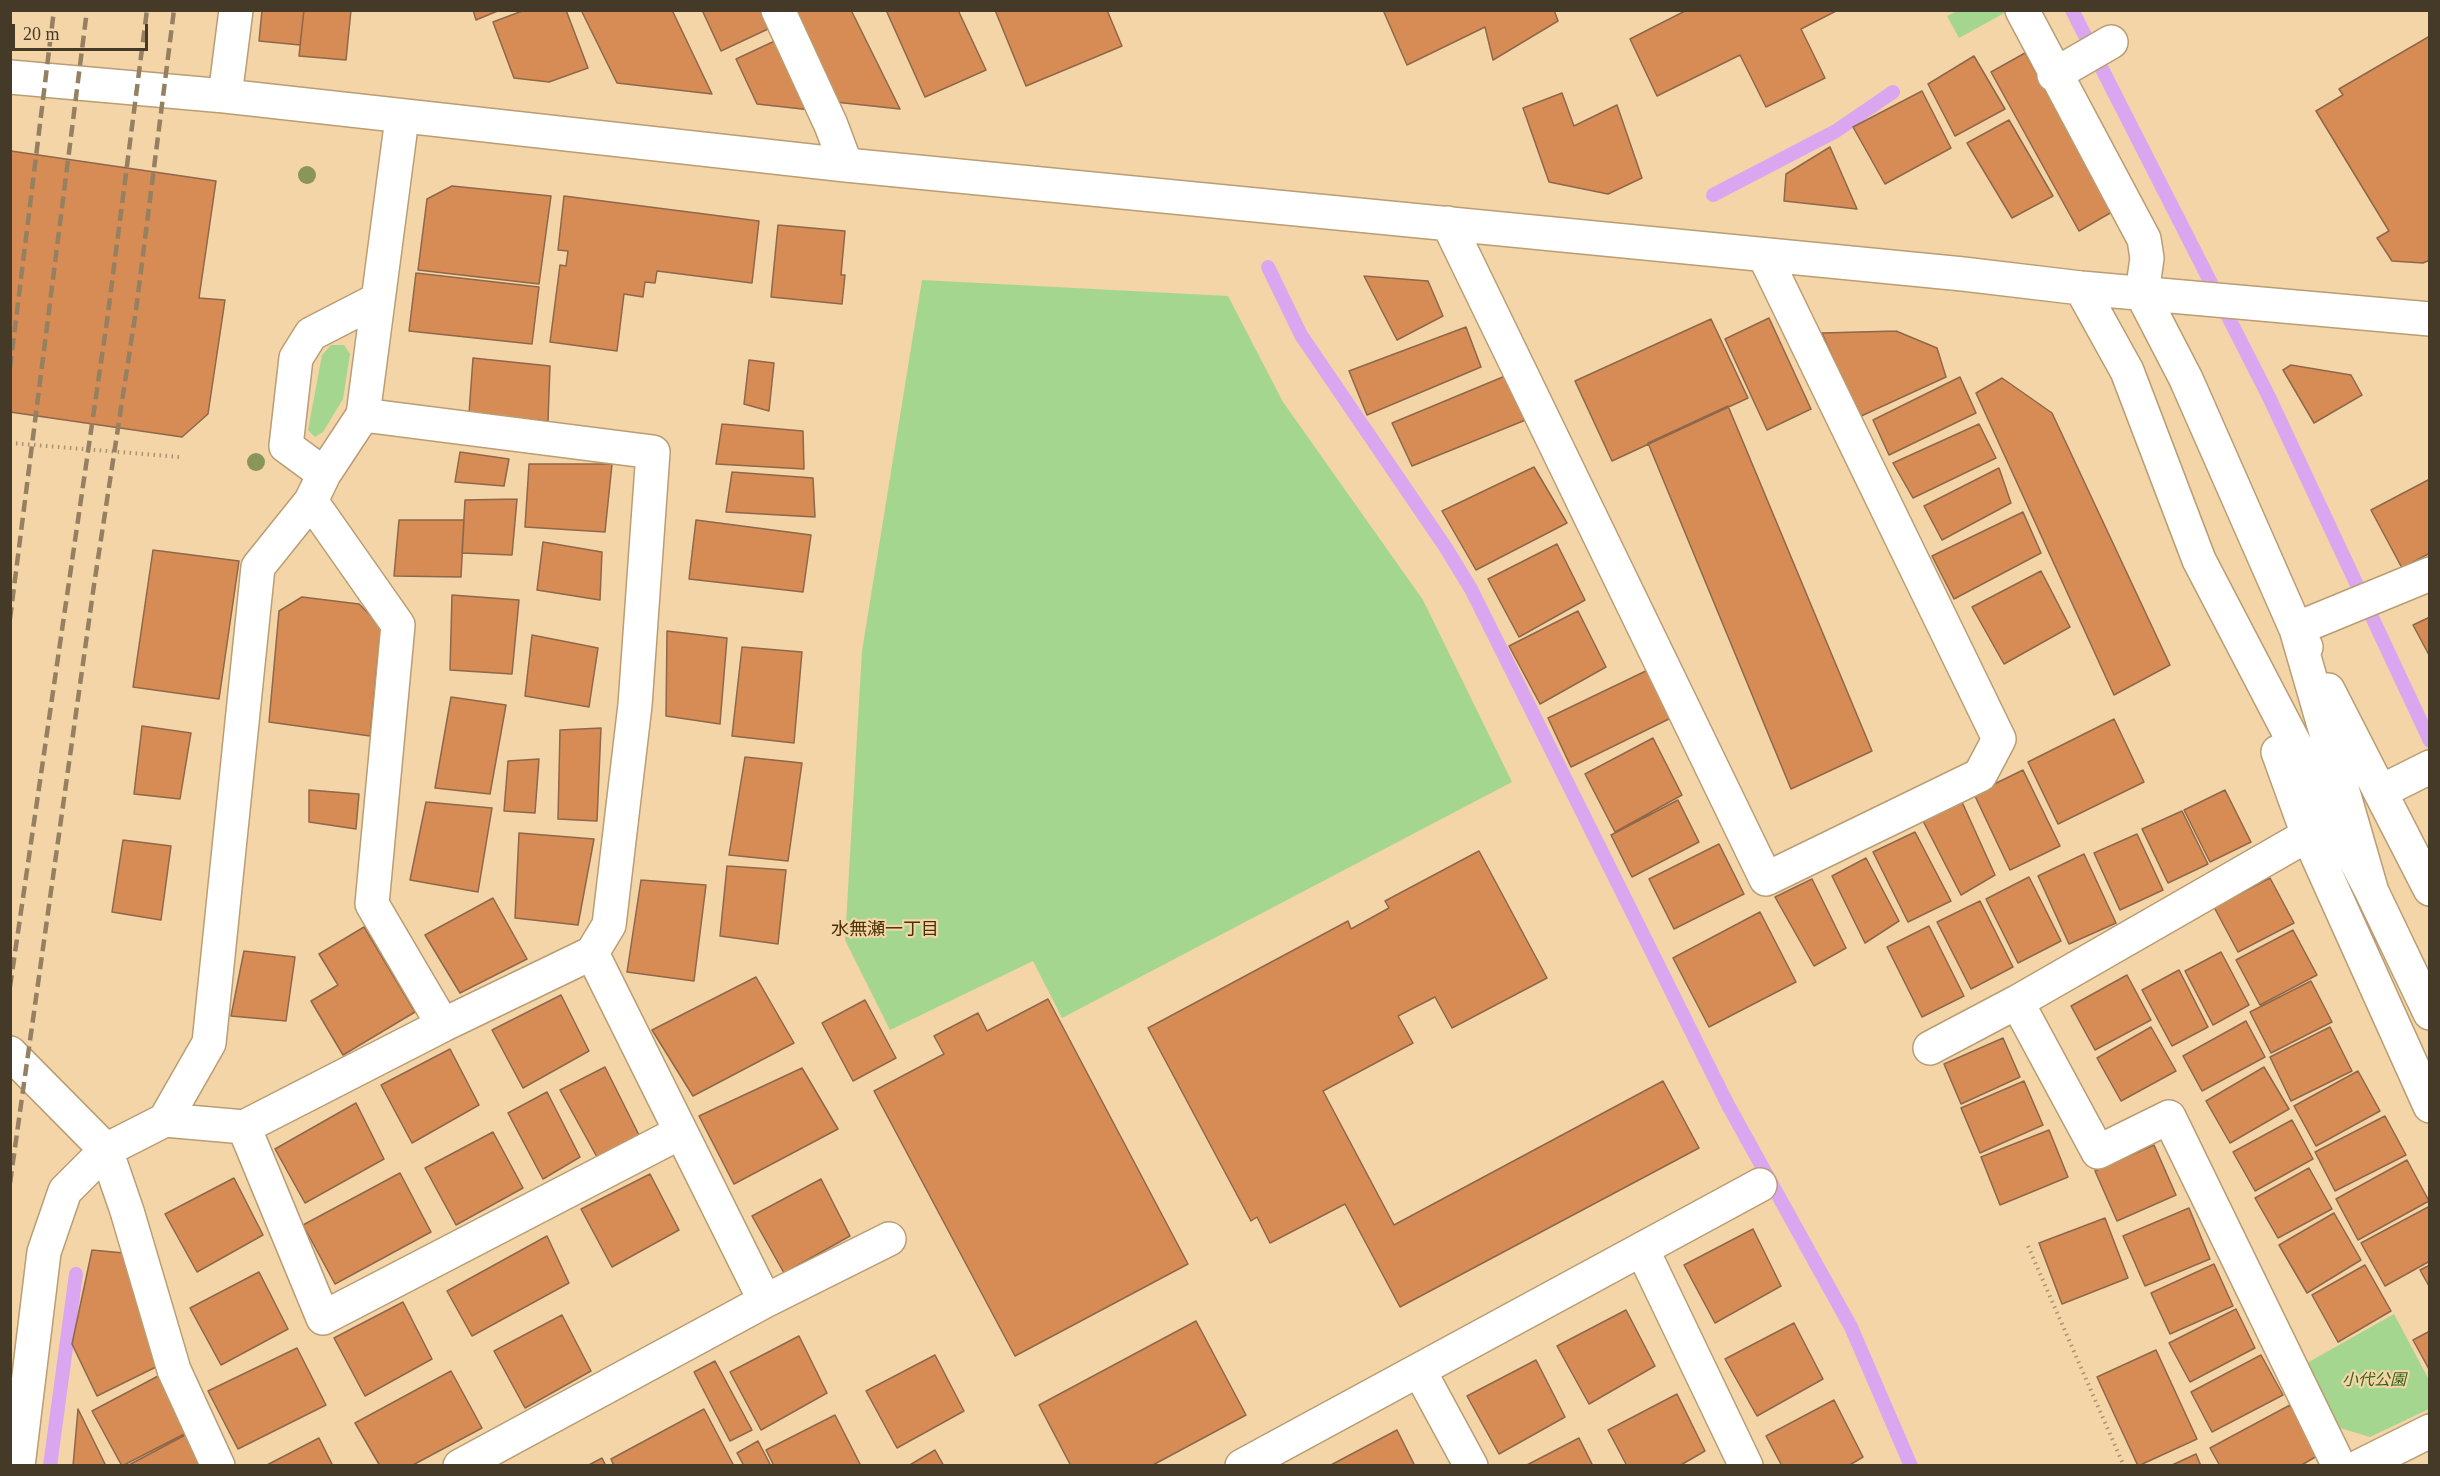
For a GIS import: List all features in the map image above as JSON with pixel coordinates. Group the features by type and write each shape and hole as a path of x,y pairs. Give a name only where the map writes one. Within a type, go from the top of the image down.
{"street":[{"path":"225,96 236,10"},
{"path":"778,10 831,125 846,165"},
{"path":"2022,10 2063,70 2144,239 2147,258 2142,294 2186,379 2296,629 2430,889"},
{"path":"2063,70 2111,42"},
{"path":"10,77 225,96 402,118 846,165 1448,223 1765,257 1963,274 2142,294 2430,318"},
{"path":"165,1120 208,1043 258,567 318,488 363,415 402,118"},
{"path":"1448,223 1766,879 1980,775 1998,739 1765,257"},
{"path":"2081,288 2127,371 2199,560 2238,639 2372,892 2430,1014"},
{"path":"377,300 311,334 296,358 286,446 318,488 398,625 372,904 442,1025"},
{"path":"18,1466 44,1252 65,1191 106,1150 165,1120 244,1127 442,1025 592,953 609,925 635,705 653,452 363,415"},
{"path":"2296,629 2430,574"},
{"path":"2296,629 2372,892"},
{"path":"2238,639 2308,835 2430,1106"},
{"path":"2382,792 2430,767"},
{"path":"1930,1048 2017,1002 2308,835"},
{"path":"592,953 765,1301"},
{"path":"2017,1002 2098,1152 2169,1117 2339,1466"},
{"path":"10,1053 106,1150 127,1211 174,1370 218,1466"},
{"path":"244,1127 323,1317 681,1132"},
{"path":"1242,1466 1760,1185"},
{"path":"460,1466 765,1301 889,1239"},
{"path":"1642,1249 1746,1466"},
{"path":"1419,1370 1471,1466"},
{"path":"2360,1466 2430,1431"}],"path":[{"path":"10,443 180,457"},
{"path":"2028,1246 2124,1466"}],"green space":[{"path":"1957,11 2008,11 1959,38 1947,16"},
{"path":"922,280 1228,296 1283,402 1423,600 1512,782 1062,1018 1033,961 890,1030 845,940 862,651"},
{"path":"331,345 344,345 350,354 343,399 323,432 315,437 308,430 322,355"},
{"name":"小代公園","path":"2394,1314 2429,1380 2429,1409 2370,1437 2340,1428 2307,1363"}],"building":[{"path":"262,10 304,10 300,45 259,41"},
{"path":"304,10 351,10 346,60 299,56"},
{"path":"473,10 500,10 476,20"},
{"path":"525,10 566,10 588,68 549,82 514,78 493,22"},
{"path":"581,10 672,10 712,94 617,83"},
{"path":"702,10 760,10 768,29 721,51"},
{"path":"791,10 851,10 900,109 835,102"},
{"path":"886,10 958,10 986,70 925,97"},
{"path":"995,10 1107,10 1122,46 1026,86"},
{"path":"1383,10 1554,10 1558,21 1493,60 1485,27 1407,65"},
{"path":"1687,10 1838,10 1801,29 1825,78 1766,107 1740,55 1657,96 1630,39"},
{"path":"2430,36 2430,260 2423,263 2392,261 2377,238 2389,231 2316,111 2343,95 2339,89"},
{"path":"779,39 811,110 757,104 736,59"},
{"path":"2025,53 2112,212 2079,231 1991,72"},
{"path":"1974,56 2005,109 1955,136 1928,84"},
{"path":"1922,91 1951,148 1885,184 1853,127"},
{"path":"1562,93 1574,126 1617,105 1642,178 1608,194 1549,182 1523,108"},
{"path":"2009,120 2053,196 2012,218 1967,143"},
{"path":"1830,147 1857,209 1784,201 1786,174"},
{"path":"11,151 216,181 199,298 225,300 208,414 182,437 10,412"},
{"path":"452,186 551,196 539,284 418,270 427,199"},
{"path":"564,196 759,221 752,283 657,271 655,283 645,282 643,297 624,294 617,351 550,342 560,265 566,266 568,251 558,250"},
{"path":"778,225 845,231 841,275 845,275 842,304 771,297"},
{"path":"416,273 539,287 532,344 409,331"},
{"path":"1364,276 1428,281 1443,316 1397,340"},
{"path":"1769,318 1811,409 1767,430 1725,339"},
{"path":"1711,319 1748,398 1612,461 1575,381"},
{"path":"1466,327 1481,367 1367,415 1349,371"},
{"path":"1896,331 1937,348 1946,377 1859,417 1822,333"},
{"path":"473,358 550,366 548,421 469,414"},
{"path":"749,360 774,363 769,411 744,404"},
{"path":"2291,365 2351,375 2362,395 2314,423 2283,370"},
{"path":"1510,374 1528,419 1412,466 1392,423"},
{"path":"1960,377 1976,413 1889,455 1873,420"},
{"path":"2002,378 2052,413 2170,665 2114,695 1976,393"},
{"path":"1728,406 1872,751 1791,789 1648,443"},
{"path":"722,424 803,431 804,469 716,464"},
{"path":"1979,424 1996,458 1913,498 1893,463"},
{"path":"460,452 509,459 504,486 455,482"},
{"path":"529,464 612,464 605,532 525,527"},
{"path":"1534,467 1567,523 1476,570 1442,511"},
{"path":"1999,468 2011,503 1942,540 1924,506"},
{"path":"732,472 813,478 815,517 726,512"},
{"path":"2430,479 2430,553 2402,568 2371,510"},
{"path":"517,499 512,555 462,553 465,500"},
{"path":"2023,512 2041,553 1954,599 1932,556"},
{"path":"399,520 464,520 461,577 394,576"},
{"path":"696,520 811,535 803,592 689,579"},
{"path":"543,542 602,552 600,600 537,590"},
{"path":"1557,544 1585,600 1519,637 1488,579"},
{"path":"153,550 239,561 219,699 133,687"},
{"path":"2041,571 2070,627 2004,664 1972,607"},
{"path":"452,595 519,600 512,674 450,670"},
{"path":"302,597 359,604 381,626 370,736 269,722 279,611"},
{"path":"1578,611 1606,667 1540,704 1509,646"},
{"path":"2430,617 2430,655 2429,655 2413,625"},
{"path":"667,631 727,638 720,724 666,716"},
{"path":"532,635 598,648 589,707 525,696"},
{"path":"742,647 802,652 794,743 732,736"},
{"path":"1652,668 1677,715 1571,767 1548,718"},
{"path":"451,697 506,705 490,794 435,788"},
{"path":"2114,719 2144,782 2058,824 2028,762"},
{"path":"142,726 191,733 180,799 134,794"},
{"path":"601,728 597,821 558,819 560,730"},
{"path":"1653,738 1682,795 1615,832 1585,774"},
{"path":"745,757 802,763 788,861 729,855"},
{"path":"539,759 535,813 504,811 508,761"},
{"path":"2023,770 2060,846 2010,870 1974,794"},
{"path":"309,790 359,794 356,829 309,822"},
{"path":"2225,790 2251,842 2210,862 2184,810"},
{"path":"1678,800 1699,842 1632,877 1611,835"},
{"path":"426,802 492,808 478,892 410,880"},
{"path":"1962,802 1995,875 1961,895 1922,819"},
{"path":"2182,811 2208,864 2168,883 2142,829"},
{"path":"1915,832 1951,901 1908,922 1873,852"},
{"path":"519,833 594,839 578,925 515,918"},
{"path":"2137,834 2163,890 2120,910 2094,853"},
{"path":"123,840 171,846 161,920 112,912"},
{"path":"1719,844 1744,894 1674,929 1649,879"},
{"path":"1479,851 1547,978 1452,1028 1435,997 1398,1016 1413,1043 1323,1091 1394,1225 1663,1081 1699,1148 1400,1307 1345,1204 1270,1243 1257,1217 1251,1221 1148,1028 1348,921 1351,929 1389,908 1385,901"},
{"path":"2084,854 2116,923 2069,944 2038,876"},
{"path":"1866,858 1899,921 1865,943 1832,876"},
{"path":"727,866 786,870 778,944 720,936"},
{"path":"2029,877 2061,941 2018,963 1986,899"},
{"path":"2270,878 2294,923 2238,952 2214,907"},
{"path":"1812,879 1846,948 1814,966 1775,897"},
{"path":"641,880 706,885 694,981 627,972"},
{"path":"493,898 527,959 460,993 425,935"},
{"path":"1980,901 2013,967 1971,989 1937,922"},
{"path":"1760,912 1796,982 1709,1027 1673,958"},
{"path":"1929,926 1964,996 1922,1017 1887,947"},
{"path":"364,927 415,1012 343,1055 311,1001 338,985 319,954"},
{"path":"2293,930 2317,975 2260,1005 2236,960"},
{"path":"244,951 295,957 286,1021 231,1016"},
{"path":"2221,952 2249,1005 2213,1025 2185,971"},
{"path":"2179,970 2208,1027 2172,1046 2142,990"},
{"path":"2127,975 2151,1020 2095,1050 2071,1006"},
{"path":"756,977 794,1043 693,1096 652,1030"},
{"path":"2311,981 2332,1022 2271,1053 2250,1012"},
{"path":"561,995 589,1051 523,1088 492,1030"},
{"path":"1048,999 1188,1264 1015,1356 874,1091 944,1054 934,1036 978,1013 987,1031"},
{"path":"865,1000 896,1058 853,1081 822,1023"},
{"path":"2246,1021 2265,1057 2202,1091 2183,1056"},
{"path":"2151,1027 2176,1071 2121,1101 2097,1058"},
{"path":"2330,1027 2352,1071 2291,1101 2270,1057"},
{"path":"2003,1038 2020,1077 1961,1104 1944,1064"},
{"path":"450,1049 479,1105 412,1143 381,1085"},
{"path":"605,1067 639,1135 597,1157 560,1090"},
{"path":"2264,1067 2289,1109 2230,1143 2206,1101"},
{"path":"802,1068 838,1129 734,1184 699,1116"},
{"path":"2358,1071 2380,1111 2316,1146 2294,1106"},
{"path":"2024,1081 2043,1125 1980,1153 1961,1108"},
{"path":"547,1092 580,1157 543,1179 508,1113"},
{"path":"356,1103 384,1159 305,1203 275,1149"},
{"path":"2385,1116 2406,1155 2335,1191 2315,1152"},
{"path":"2292,1120 2313,1159 2255,1191 2233,1152"},
{"path":"2049,1130 2068,1177 2000,1205 1981,1157"},
{"path":"493,1132 523,1188 456,1225 425,1168"},
{"path":"2154,1145 2176,1195 2117,1221 2095,1171"},
{"path":"2407,1160 2429,1201 2358,1240 2336,1199"},
{"path":"2309,1168 2332,1209 2278,1238 2255,1198"},
{"path":"400,1173 431,1232 335,1284 303,1225"},
{"path":"650,1174 679,1230 612,1267 581,1209"},
{"path":"234,1178 263,1235 197,1272 165,1214"},
{"path":"821,1179 850,1236 784,1273 752,1216"},
{"path":"2430,1206 2430,1261 2385,1286 2361,1243"},
{"path":"2189,1208 2210,1259 2145,1286 2123,1236"},
{"path":"2334,1213 2361,1260 2307,1293 2279,1245"},
{"path":"2105,1218 2128,1278 2062,1304 2039,1243"},
{"path":"1753,1229 1781,1286 1715,1323 1684,1265"},
{"path":"547,1236 569,1283 472,1336 447,1291"},
{"path":"92,1250 124,1253 158,1366 97,1396 72,1344"},
{"path":"2214,1264 2233,1306 2170,1334 2151,1293"},
{"path":"2365,1265 2391,1311 2338,1342 2312,1295"},
{"path":"2430,1265 2430,1288 2420,1270"},
{"path":"259,1272 288,1329 221,1365 190,1308"},
{"path":"403,1302 432,1359 365,1396 334,1338"},
{"path":"2236,1309 2255,1348 2190,1382 2169,1343"},
{"path":"1626,1310 1655,1366 1589,1404 1557,1346"},
{"path":"562,1315 591,1371 525,1408 494,1351"},
{"path":"1196,1321 1246,1415 1151,1466 1071,1466 1039,1405"},
{"path":"1794,1323 1823,1379 1757,1416 1725,1359"},
{"path":"2430,1331 2430,1371 2413,1340"},
{"path":"799,1336 827,1393 761,1430 730,1372"},
{"path":"297,1348 326,1405 238,1449 208,1391"},
{"path":"2156,1350 2197,1439 2138,1466 2097,1377"},
{"path":"935,1355 964,1411 897,1448 866,1391"},
{"path":"2261,1355 2283,1395 2212,1432 2191,1392"},
{"path":"1536,1360 1565,1417 1499,1454 1467,1396"},
{"path":"715,1361 752,1430 730,1441 694,1372"},
{"path":"451,1371 482,1428 411,1466 380,1466 355,1423"},
{"path":"160,1375 190,1431 122,1466 92,1411"},
{"path":"1677,1394 1705,1451 1679,1466 1627,1466 1608,1430"},
{"path":"1834,1400 1863,1457 1848,1466 1782,1466 1766,1436"},
{"path":"2290,1405 2317,1456 2300,1466 2220,1466 2210,1448"},
{"path":"78,1409 106,1466 73,1466"},
{"path":"704,1409 734,1466 614,1466 611,1459"},
{"path":"835,1415 861,1466 774,1466 766,1450"},
{"path":"1397,1430 1415,1466 1329,1466"},
{"path":"189,1433 206,1466 127,1466"},
{"path":"319,1438 333,1466 265,1466"},
{"path":"1579,1438 1593,1466 1525,1466"},
{"path":"758,1441 771,1466 744,1466 737,1453"},
{"path":"935,1450 944,1466 908,1466"},
{"path":"2196,1454 2201,1466 2170,1466"},
{"path":"602,1458 606,1466 587,1466"}],"waterway":[{"path":"2072,10 2269,397 2430,741"},
{"path":"1713,195 1836,131 1893,92"},
{"path":"1268,267 1301,335 1446,548 1471,589 1728,1105 1851,1327 1911,1466"},
{"path":"50,1466 76,1274"}],"railway":[{"path":"10,368 54,10"},
{"path":"10,619 87,10"},
{"path":"10,987 107,321 147,10"},
{"path":"10,1183 94,585 136,310 174,10"}],"district":[{"name":"水無瀬一丁目","path":"885,930"}]}
